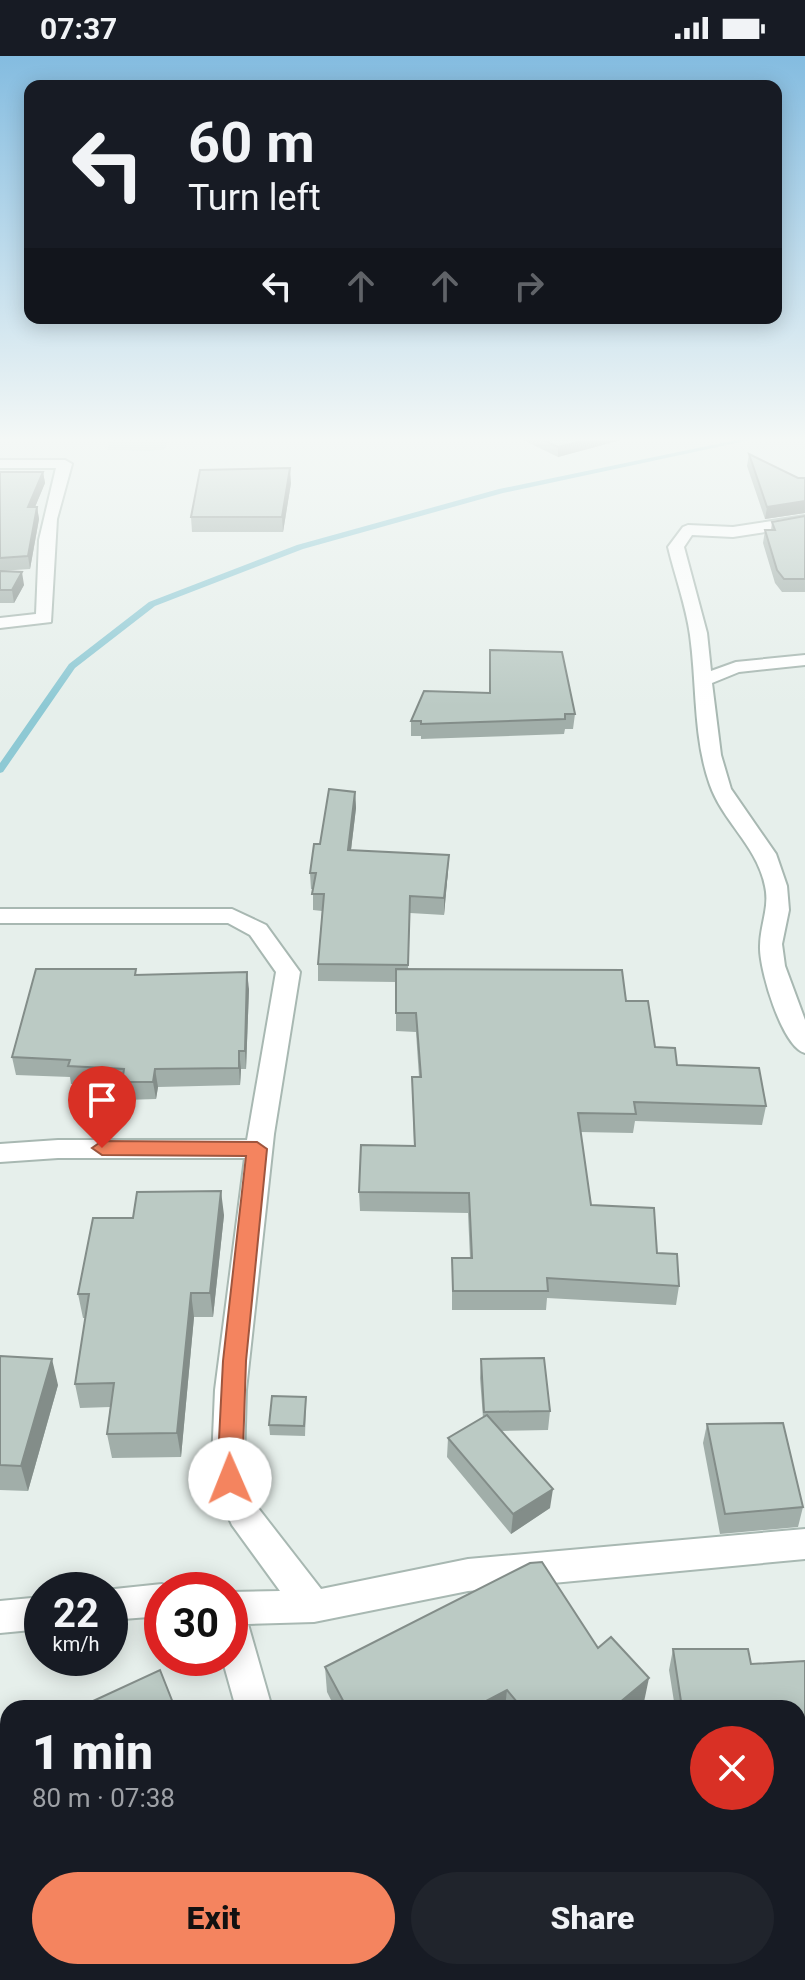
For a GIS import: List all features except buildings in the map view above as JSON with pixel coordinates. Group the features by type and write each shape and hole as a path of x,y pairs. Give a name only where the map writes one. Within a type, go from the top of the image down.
{"street":[{"path":"0,623 45,618 34,576 45,527"},
{"path":"767,527 733,532 688,530 676,547 698,633 716,776 725,797 765,854 776,886 778,910 771,944 773,966 779,990 805,1045"},
{"path":"705,680 736,667 805,660"},
{"path":"0,916 232,916 258,930 288,972 273,1040 257,1149 235,1361 230,1479 251,1527 314,1606"},
{"path":"0,1153 58,1149 257,1149"},
{"path":"248,1608 314,1606 468,1575 805,1544"},
{"path":"0,1617 24,1615"},
{"path":"245,1676 252,1700"}],"waterway":[{"path":"0,770 72,666 152,604 300,547 373,527"}],"route":[{"path":"102,1148 257,1149 235,1361 229,1437 230,1479"}]}
